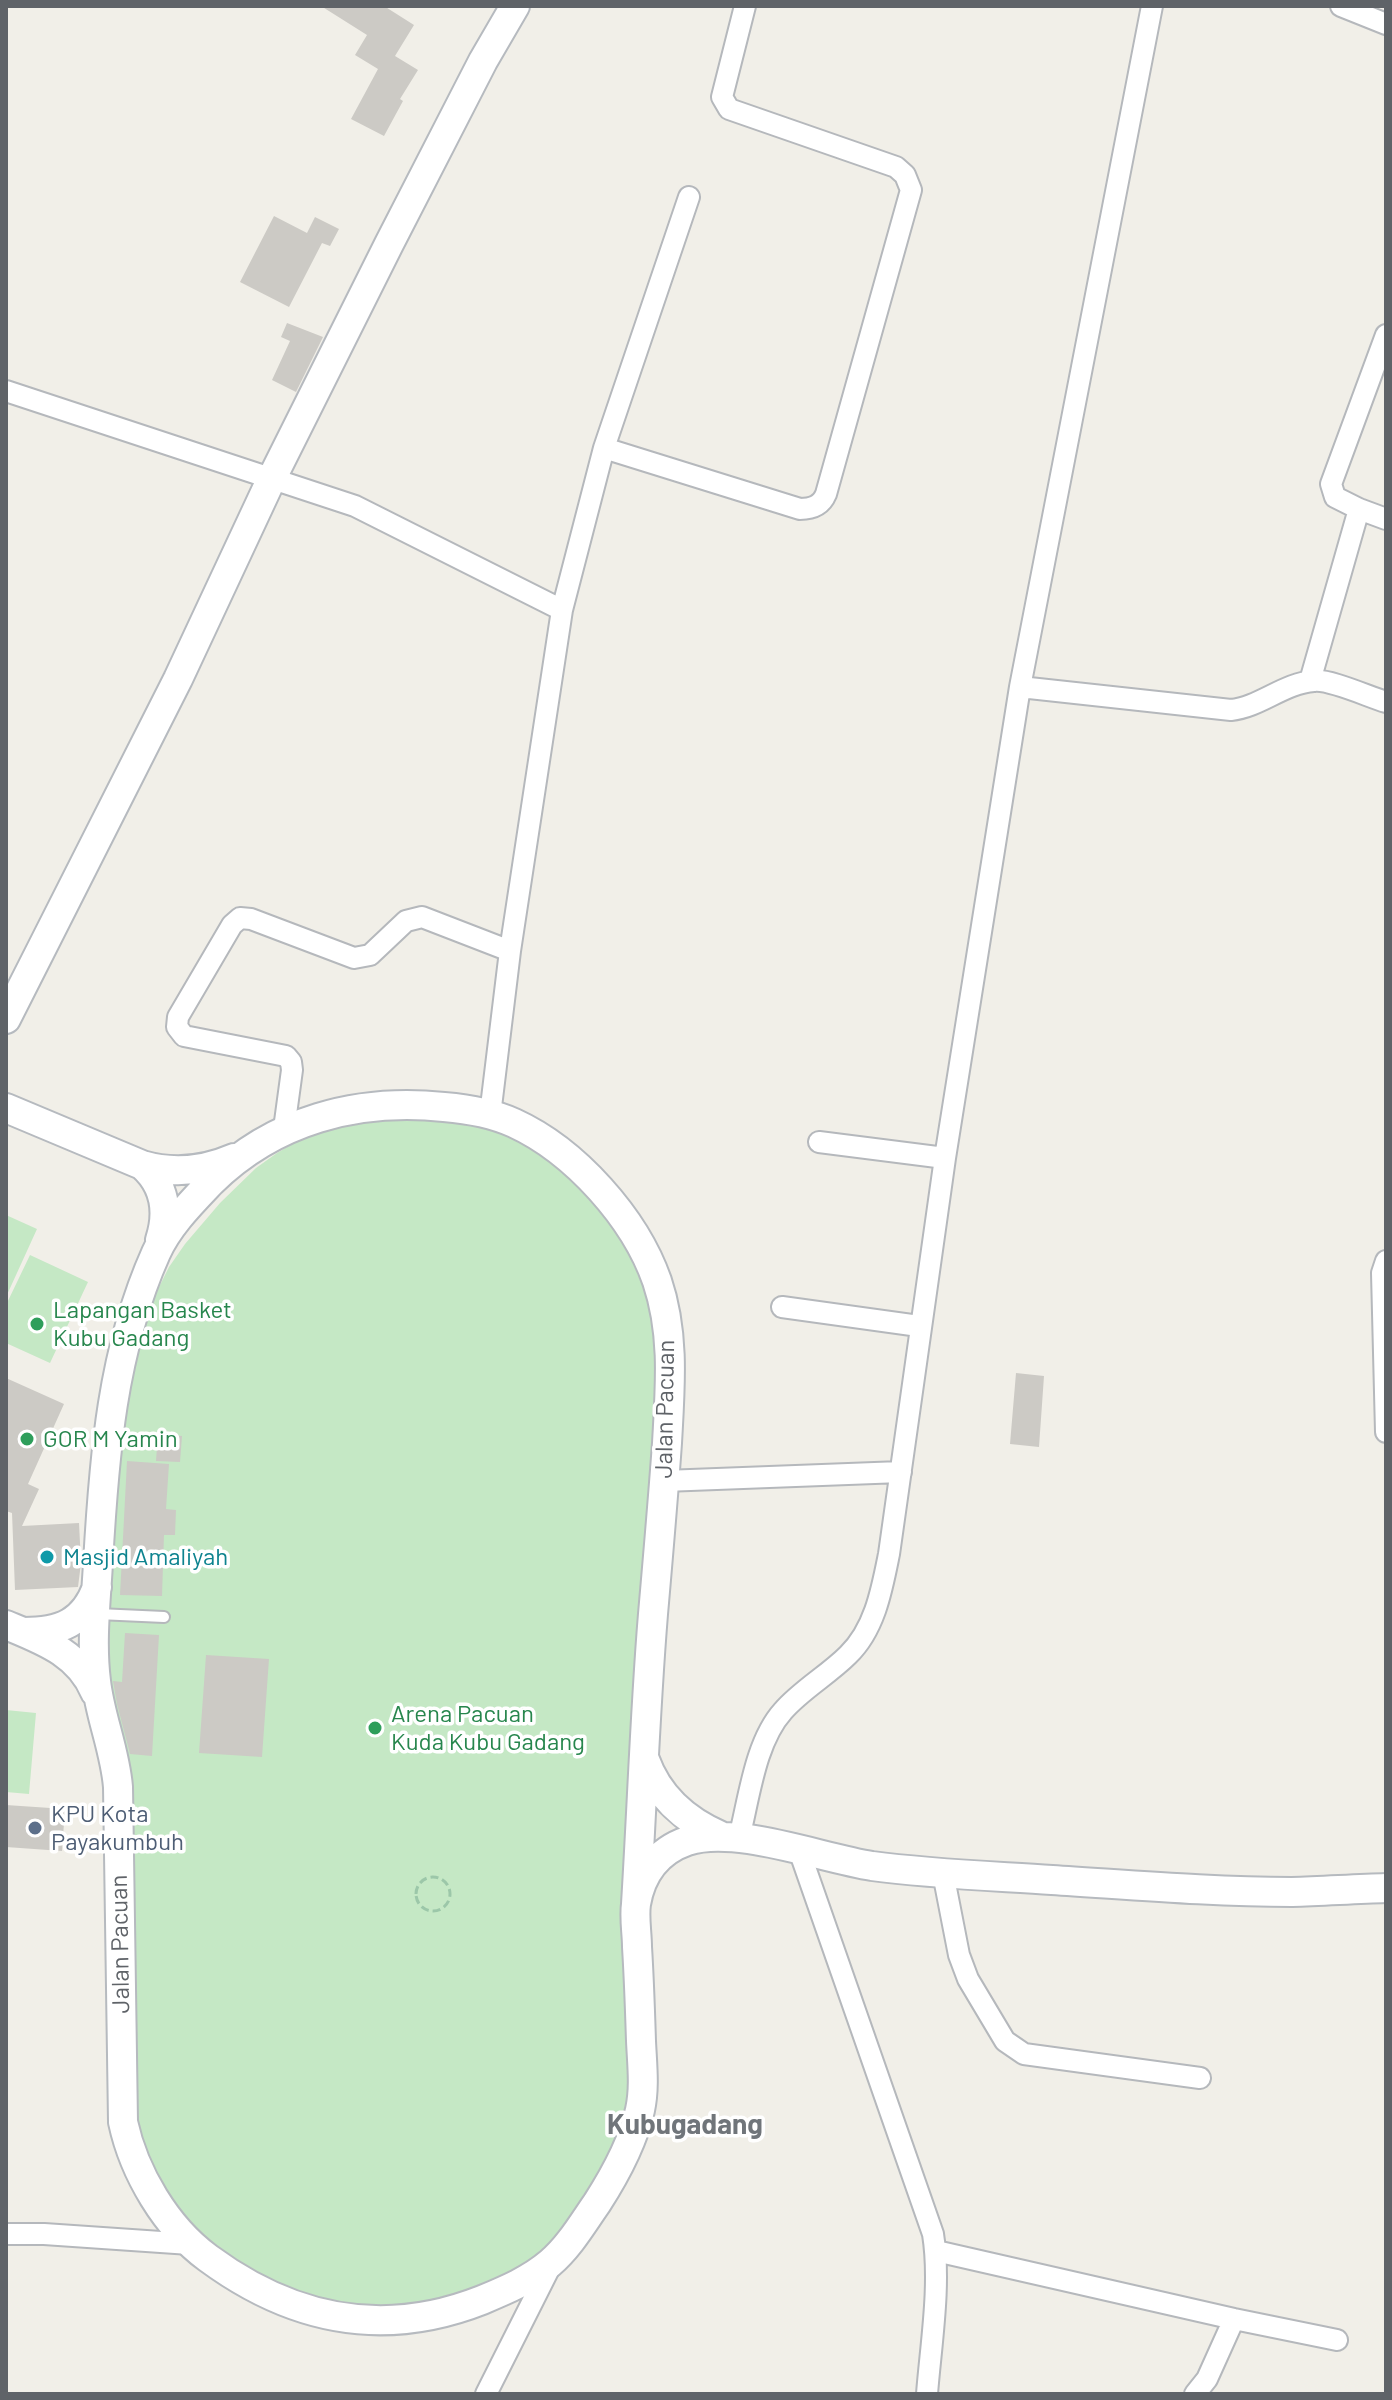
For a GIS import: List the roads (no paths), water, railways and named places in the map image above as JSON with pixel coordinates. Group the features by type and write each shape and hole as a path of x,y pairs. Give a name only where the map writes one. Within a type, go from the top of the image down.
{"street":[{"path":"6,1019 178,679 271,480 396,230 483,61 515,6"},
{"path":"604,448 800,509 819,505 826,494 911,190 905,175 896,167 725,106 722,97 745,6"},
{"path":"730,1837 762,1747 782,1712 850,1654 865,1633 880,1599 901,1472 919,1326 1020,687 1152,6"},
{"path":"1341,6 1386,24"},
{"path":"490,1115 510,951 562,610 604,448 689,197"},
{"path":"1386,335 1331,484 1335,497 1386,519"},
{"path":"6,391 355,506 562,610"},
{"path":"1310,681 1359,509"},
{"path":"1020,687 1231,710 1248,707 1310,681 1322,681 1386,702"},
{"path":"284,1129 292,1070 286,1056 184,1036 177,1027 178,1017 232,925 240,918 251,919 354,958 370,955 406,921 422,917 510,951"},
{"name":"Jalan Pacuan","path":"373,1105 433,1106 490,1115 515,1124 571,1162 623,1218 647,1258 662,1301 669,1343 664,1481 645,1718 636,1904 643,2081 639,2114 608,2187 553,2261 517,2284 468,2305 413,2319 358,2320 311,2312 264,2292 223,2268 190,2244 171,2221 130,2147 123,2122 118,1787 95,1679 103,1477 109,1422 121,1359 157,1250 174,1222 193,1201 242,1155 284,1129 342,1110 373,1105"},
{"path":"6,1108 142,1165 171,1171 208,1167 242,1155"},
{"path":"819,1142 945,1158"},
{"path":"142,1165 157,1182 164,1203 163,1231 157,1250"},
{"path":"1386,1261 1382,1273 1386,1432"},
{"path":"782,1307 919,1326"},
{"path":"664,1481 901,1472"},
{"path":"14,1629 56,1629 71,1623 97,1600"},
{"path":"14,1629 73,1659 90,1681 102,1714"},
{"path":"645,1759 651,1776 666,1798 691,1820 730,1837"},
{"path":"636,1904 644,1879 659,1857 698,1838 730,1837 870,1865 943,1873 1202,1889 1293,1892 1386,1888"},
{"path":"799,1850 925,2208 936,2251 927,2394"},
{"path":"943,1873 959,1955 968,1979 1005,2041 1024,2054 1200,2078"},
{"path":"6,2234 190,2244"},
{"path":"936,2251 1337,2340"},
{"path":"486,2394 553,2261"},
{"path":"1195,2394 1207,2379 1234,2319"}],"lane":[{"path":"97,1600 164,1617"}],"place":[{"name":"Lapangan Basket Kubu Gadang","path":"37,1324"},
{"name":"GOR M Yamin","path":"27,1439"},
{"name":"Masjid Amaliyah","path":"47,1557"},
{"name":"Arena Pacuan Kuda Kubu Gadang","path":"375,1728"},
{"name":"KPU Kota Payakumbuh","path":"35,1828"}],"district":[{"name":"Kubugadang","path":"685,2125"}]}
